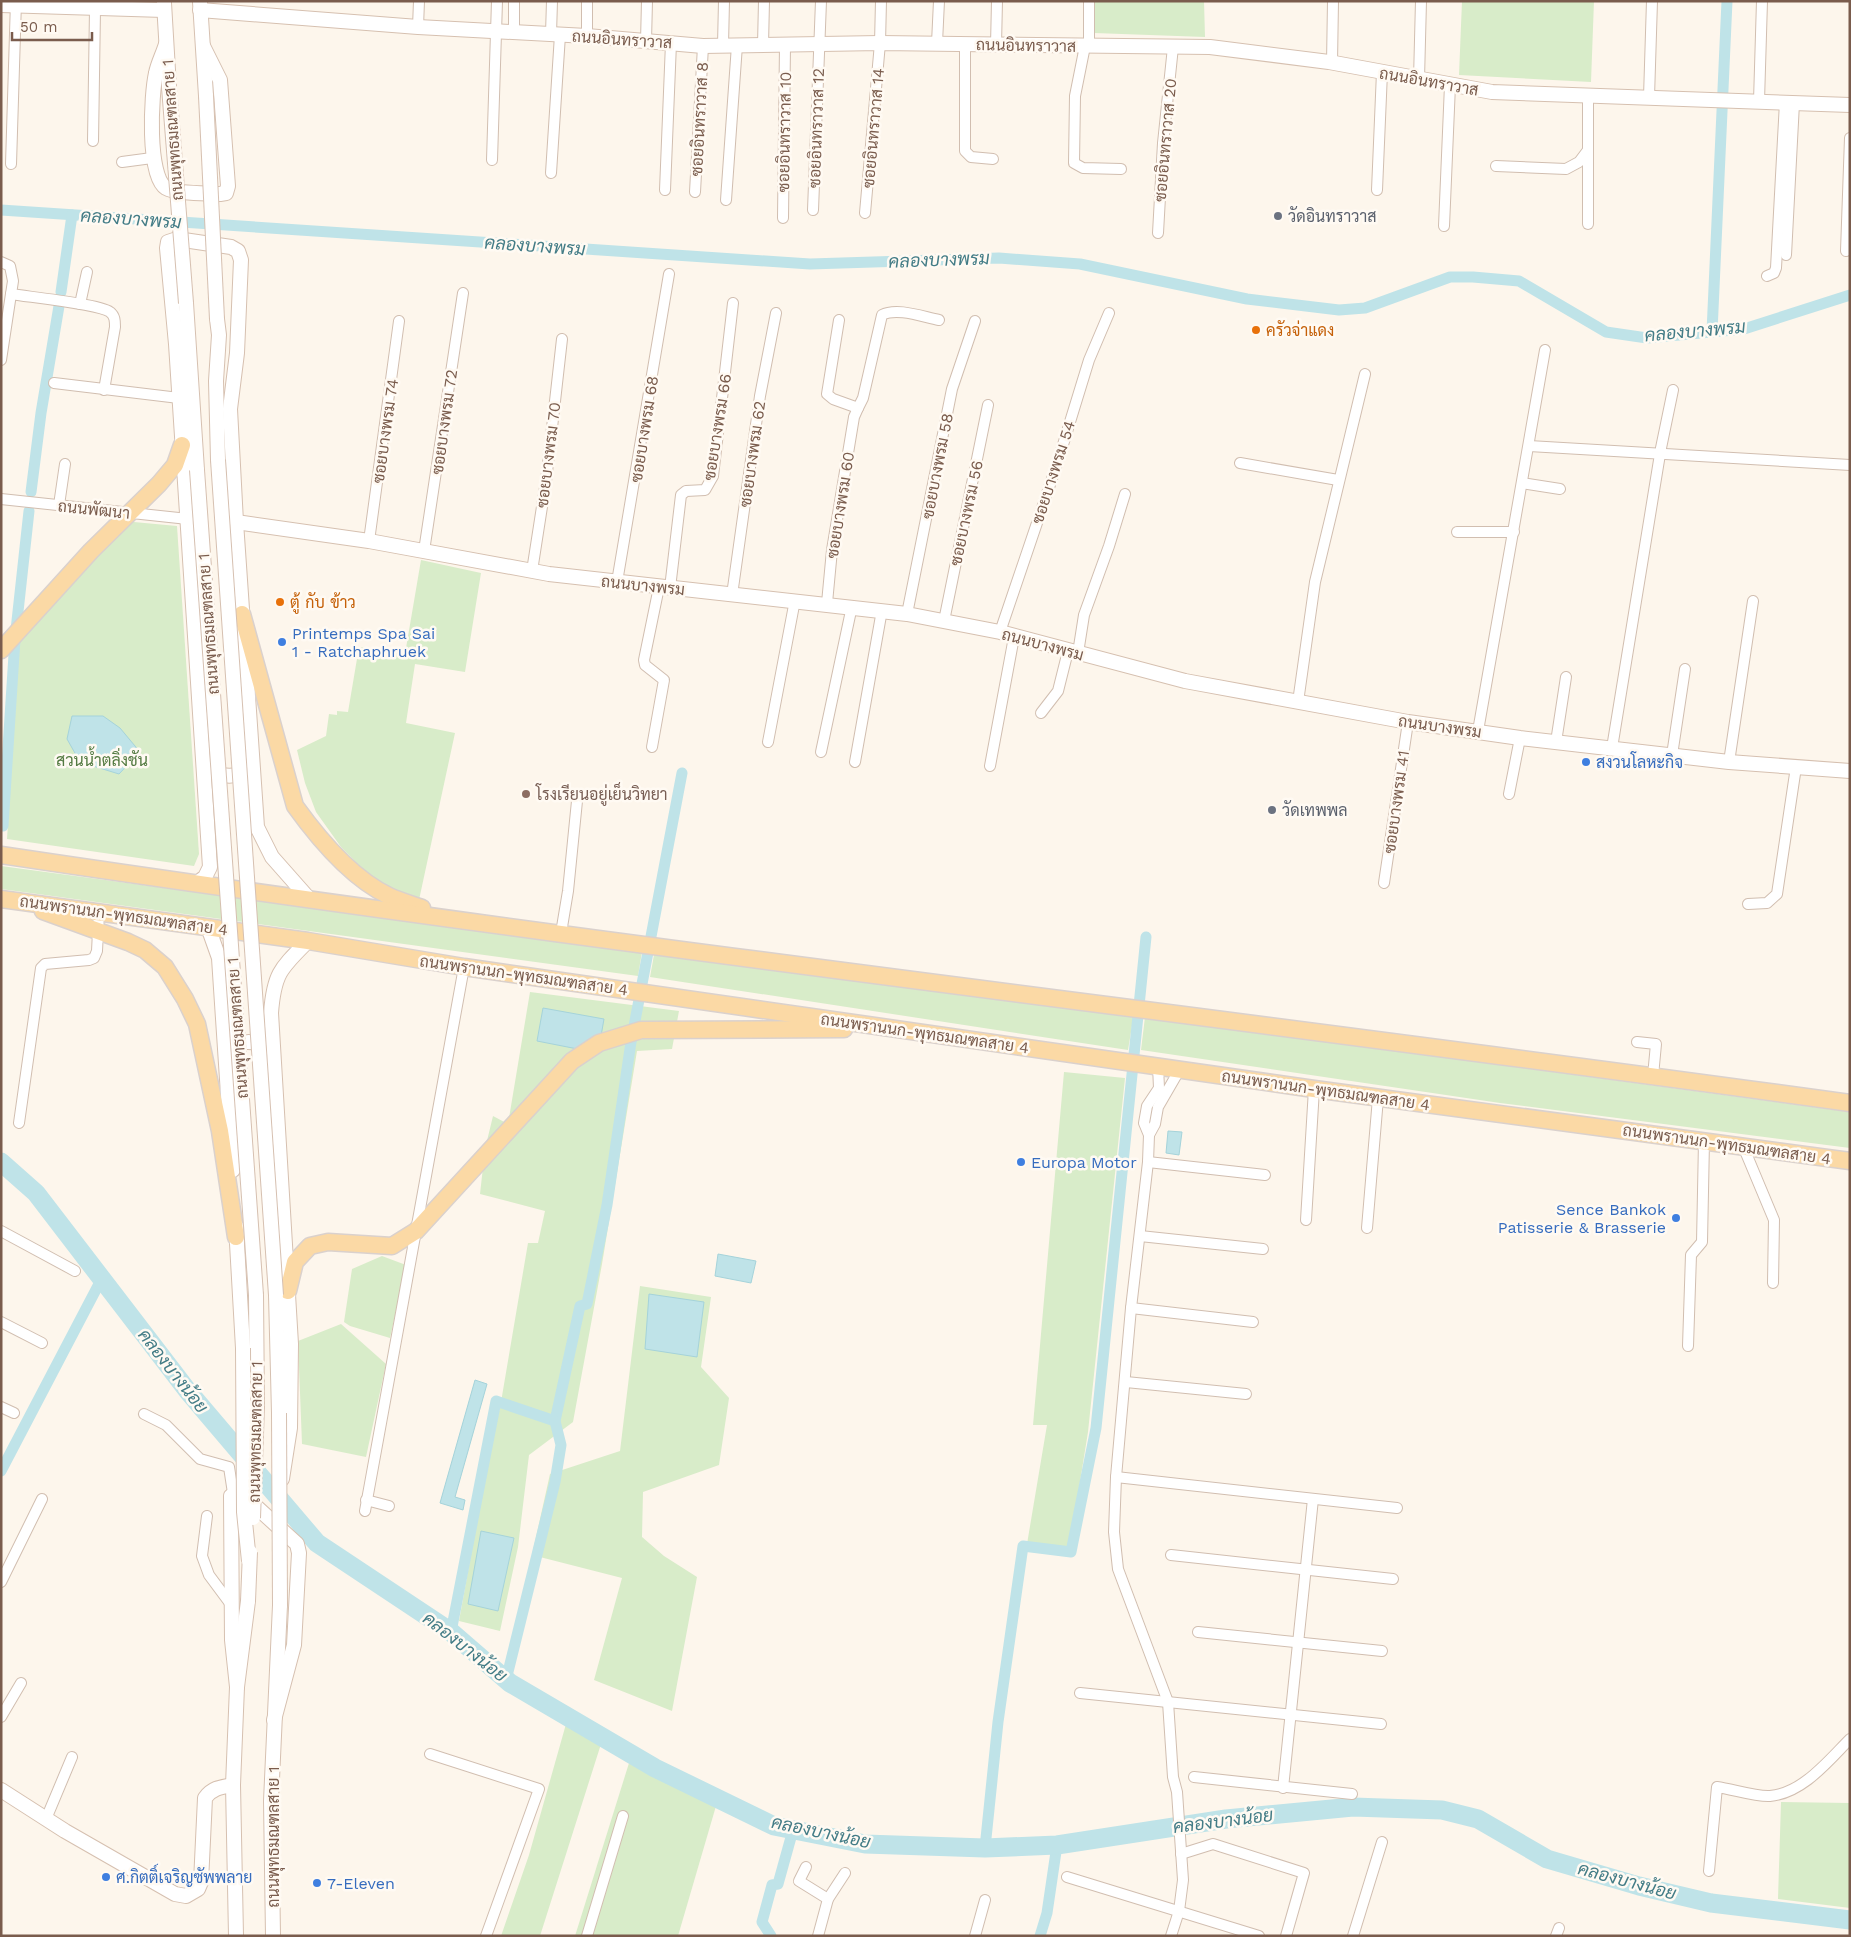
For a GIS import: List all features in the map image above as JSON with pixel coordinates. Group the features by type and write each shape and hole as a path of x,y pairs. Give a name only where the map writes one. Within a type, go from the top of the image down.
{"main road":[{"path":"1,5 16,3 95,9 164,6"},
{"name":"ถนนอินทราวาส","path":"200,5 418,27 586,36 703,46 937,43 1173,48 1210,47 1332,63 1492,92 1850,105"},
{"name":"ถนนพุทธมณฑลสาย 1","path":"200,5 219,335 216,381 218,460 282,1293 279,1413 280,1605 271,1802 273,1936"},
{"name":"ถนนพุทธมณฑลสาย 1","path":"164,6 256,1296 257,1406 250,1562 248,1601 237,1687 233,1785 236,1936"},
{"path":"166,44 156,72 152,158 162,184 170,190 226,193 228,186 221,89 216,68 203,46"},
{"path":"197,883 206,877 210,867 188,519 167,248 168,242 177,238 231,247 238,251 240,260 238,353 230,409"},
{"path":"219,335 230,409 257,827 272,857 310,900"},
{"path":"180,418 190,369"},
{"path":"1,650 128,512 175,465 182,445"},
{"name":"ถนนบางพรม","path":"236,522 618,582 732,595 827,603 907,614 1000,632 1186,681 1408,722 1520,738 1729,762 1850,771"},
{"path":"242,614 295,806 312,829 364,879 388,895 444,917"},
{"path":"204,754 212,768 220,775 234,776 249,769 253,759"},
{"path":"1,855 310,900 1136,1009 1382,1039 1850,1103"},
{"path":"7,899 128,942 146,950 165,967 197,1024 220,1131 236,1237"},
{"name":"ถนนพรานนก-พุทธมณฑลสาย 4","path":"7,899 308,941 464,966 1314,1090 1850,1161"},
{"path":"208,927 218,958 225,1056 244,1348 244,1512 250,1562"},
{"path":"280,1488 287,1456 290,1428 291,1344 282,1293 272,1013 273,989 281,968 308,941"},
{"path":"282,1293 295,1262 310,1246 328,1242 392,1246 416,1231 572,1061 599,1043 633,1032 898,1029"},
{"path":"225,1056 232,1046 239,1043 256,1042 266,1049 274,1062"},
{"path":"237,1687 232,1640 233,1493 241,1492 297,1544 298,1549 294,1644 274,1720"},
{"path":"1,1790 46,1819 175,1894 186,1896 198,1889 201,1882 205,1798 209,1792 215,1789 233,1785"}],"street":[{"path":"418,27 419,1"},
{"path":"492,160 497,1"},
{"path":"514,1 514,32"},
{"path":"551,173 555,34 552,1"},
{"path":"586,36 587,1"},
{"path":"646,41 647,1"},
{"path":"722,45 724,1"},
{"path":"763,45 764,1"},
{"name":"ซอยอินทราวาส 12","path":"813,210 822,1"},
{"name":"ซอยอินทราวาส 14","path":"865,213 880,43 881,1"},
{"path":"937,43 939,1"},
{"path":"996,45 997,1"},
{"path":"1089,1 1087,46 1075,96 1074,163 1083,168 1121,169"},
{"path":"1332,63 1334,1"},
{"path":"1419,79 1421,1"},
{"path":"1650,97 1652,1"},
{"path":"1759,101 1762,1"},
{"path":"12,164 16,3"},
{"path":"93,141 95,9"},
{"path":"665,190 671,43"},
{"path":"965,44 965,152 971,158 992,159"},
{"path":"726,200 737,45"},
{"name":"ซอยอินทราวาส 10","path":"783,218 785,45"},
{"name":"ซอยอินทราวาส 8","path":"694,192 703,46"},
{"name":"ซอยอินทราวาส 20","path":"1158,233 1163,143 1173,48"},
{"path":"1377,190 1382,72"},
{"path":"1444,226 1450,85"},
{"path":"1588,95 1588,224"},
{"path":"1786,255 1790,103"},
{"path":"1767,276 1774,273 1776,268 1790,103"},
{"path":"1846,251 1850,138"},
{"path":"1496,166 1566,169 1579,162 1588,150"},
{"path":"122,162 152,158"},
{"path":"1,262 10,266 12,270 11,294 1,360"},
{"path":"80,304 87,272"},
{"name":"ซอยบางพรม 68","path":"618,582 669,274"},
{"name":"ซอยบางพรม 72","path":"424,551 463,293"},
{"path":"11,294 80,304 110,312 114,317 104,390"},
{"name":"ซอยบางพรม 66","path":"668,588 681,495 686,491 705,490 713,476 733,303"},
{"name":"ซอยบางพรม 60","path":"827,603 832,550 854,417 863,398 882,315 887,312 939,320"},
{"name":"ซอยบางพรม 62","path":"732,595 760,396 776,314"},
{"name":"ซอยบางพรม 54","path":"1000,632 1089,360 1109,314"},
{"path":"839,320 827,394 833,399 858,408"},
{"name":"ซอยบางพรม 74","path":"369,542 399,321"},
{"name":"ซอยบางพรม 58","path":"907,614 952,390 975,321"},
{"name":"ซอยบางพรม 70","path":"532,570 546,481 562,339"},
{"path":"1478,731 1545,350"},
{"path":"1298,702 1315,582 1364,374"},
{"path":"54,383 179,398"},
{"path":"1612,748 1660,454 1673,390"},
{"name":"ซอยบางพรม 56","path":"944,621 988,405"},
{"path":"1529,446 1850,465"},
{"path":"1240,463 1338,480"},
{"path":"59,505 65,464"},
{"path":"1522,483 1560,489"},
{"path":"1041,713 1058,691 1073,652 1084,615 1110,546 1125,494"},
{"name":"ถนนพัฒนา","path":"1,499 188,519"},
{"path":"652,747 664,680 645,665 644,660 668,588 687,504"},
{"path":"1457,532 1514,532"},
{"path":"768,742 795,600"},
{"path":"1729,762 1753,602"},
{"path":"821,752 852,606"},
{"path":"855,762 882,610"},
{"path":"990,766 1014,637"},
{"path":"1672,755 1685,669"},
{"path":"1556,742 1566,677"},
{"name":"ซอยบางพรม 41","path":"1384,883 1408,722"},
{"path":"1509,794 1520,738"},
{"path":"1748,904 1767,903 1777,894 1796,767"},
{"path":"561,933 568,891 577,801"},
{"path":"18,1123 43,964 94,958 99,912"},
{"path":"364,1511 464,966"},
{"path":"1637,1042 1656,1044 1653,1076"},
{"path":"1158,1066 1159,1088 1147,1106 1144,1123 1149,1135 1148,1162 1131,1308 1126,1382 1116,1477 1114,1532 1118,1569 1168,1702 1183,1880 1179,1911 1171,1936"},
{"path":"1149,1135 1155,1124 1158,1107 1180,1069"},
{"path":"1306,1220 1314,1090"},
{"path":"1367,1228 1378,1098"},
{"path":"1688,1346 1691,1255 1702,1242 1704,1141"},
{"path":"1743,1146 1774,1220 1773,1283"},
{"path":"1148,1162 1265,1175"},
{"path":"1,1231 75,1270"},
{"path":"1140,1236 1263,1249"},
{"path":"1131,1308 1253,1322"},
{"path":"1,1322 42,1343"},
{"path":"1126,1382 1246,1394"},
{"path":"1,1407 14,1413"},
{"path":"144,1414 166,1425 200,1459 228,1467 233,1493"},
{"path":"1116,1477 1397,1508"},
{"path":"1,1582 42,1499"},
{"path":"1283,1788 1313,1499"},
{"path":"366,1500 389,1506"},
{"path":"207,1516 202,1556 208,1575 232,1606"},
{"path":"1171,1555 1393,1579"},
{"path":"1198,1632 1382,1651"},
{"path":"1,1717 21,1683"},
{"path":"1080,1693 1380,1724"},
{"path":"1709,1872 1717,1787 1770,1796 1792,1790 1822,1768 1850,1739"},
{"path":"430,1754 539,1789 486,1936"},
{"path":"46,1819 72,1757"},
{"path":"1194,1777 1352,1794"},
{"path":"587,1936 623,1816"},
{"path":"1353,1936 1382,1842"},
{"path":"1181,1854 1213,1844 1304,1873 1286,1936"},
{"path":"806,1867 799,1881 828,1898"},
{"path":"818,1936 828,1898 845,1873"},
{"path":"1067,1877 1259,1936"},
{"path":"975,1936 985,1900"}],"green space":[{"path":"1095,1 1204,1 1205,37 1094,33"},
{"path":"1462,1 1594,1 1591,82 1459,75"},
{"name":"สวนน้ำตลิ่งชัน","path":"123,521 177,526 199,854 194,866 7,839 20,628"},
{"path":"421,560 481,573 465,672 415,664 406,723 455,733 419,900 388,895 341,847 316,812 305,783 297,750 326,736 329,714 337,715 337,711 348,712 359,647 405,654"},
{"path":"1,866 642,952 638,976 1,889"},
{"path":"654,955 1134,1014 1128,1050 650,977"},
{"path":"530,992 679,1011 672,1049 637,1051 602,1264 573,1422 529,1455 518,1547 500,1631 459,1621 501,1402 528,1243 538,1243 545,1211 480,1194 485,1149 493,1116 508,1124"},
{"path":"1145,1017 1850,1112 1850,1148 1500,1103 1141,1050"},
{"path":"1064,1072 1125,1078 1088,1432 1069,1550 1027,1544 1047,1425 1033,1425"},
{"path":"382,1256 406,1265 390,1338 350,1326 344,1322 352,1269"},
{"path":"640,1286 711,1297 701,1367 729,1398 719,1465 643,1492 642,1537 664,1556 697,1577 672,1711 594,1680 622,1578 532,1555 550,1474 620,1451"},
{"path":"341,1324 386,1364 366,1457 302,1444 298,1341"},
{"path":"566,1724 601,1744 540,1936 501,1936 529,1855"},
{"path":"629,1763 716,1806 678,1936 575,1936"},
{"path":"1781,1802 1850,1803 1850,1908 1778,1899"}],"water":[{"path":"72,716 103,716 120,728 140,752 119,774 80,762 67,739"},
{"path":"543,1008 604,1019 598,1053 537,1041"},
{"path":"1168,1131 1182,1132 1179,1155 1166,1153"},
{"path":"718,1254 756,1261 751,1283 715,1276"},
{"path":"649,1294 704,1302 697,1357 645,1349"},
{"path":"475,1380 487,1384 455,1497 465,1500 463,1510 440,1503"},
{"path":"481,1531 514,1538 498,1611 468,1604"}],"waterway":[{"path":"1712,332 1727,1"},
{"name":"คลองบางพรม","path":"1,210 810,264 999,258 1080,264 1247,299 1339,310 1365,308 1450,277 1473,277 1519,281 1606,332 1647,338 1744,329 1850,295"},
{"path":"61,292 72,215"},
{"path":"31,492 41,413 59,306"},
{"path":"3,826 15,639 29,511"},
{"path":"451,1632 496,1401 555,1421 580,1306 587,1304 607,1205 631,1042 682,773"},
{"path":"985,1848 998,1722 1023,1546 1071,1552 1096,1428 1146,937"},
{"name":"คลองบางน้อย","path":"1,1162 36,1193 187,1390 317,1543 451,1632 510,1683 655,1768 774,1826 865,1844 985,1848 1057,1845 1226,1819 1353,1807 1442,1810 1478,1819 1547,1859 1639,1886 1711,1903 1850,1920"},
{"path":"1,1471 101,1280"},
{"path":"506,1680 555,1482 561,1445 555,1421"},
{"path":"771,1936 762,1922 772,1885 778,1884 793,1830"},
{"path":"1040,1936 1047,1913 1057,1845"}],"place":[{"name":"วัดอินทราวาส","path":"1278,216"},
{"name":"ครัวจ่าแดง","path":"1256,330"},
{"name":"ตู้ กับ ข้าว","path":"280,602"},
{"name":"Printemps Spa Sai 1 - Ratchaphruek","path":"282,642"},
{"name":"สงวนโลหะกิจ","path":"1586,762"},
{"name":"โรงเรียนอยู่เย็นวิทยา","path":"526,794"},
{"name":"วัดเทพพล","path":"1272,810"},
{"name":"Europa Motor","path":"1021,1162"},
{"name":"Sence Bankok Patisserie & Brasserie","path":"1676,1218"},
{"name":"ศ.กิตติ์เจริญซัพพลาย","path":"106,1877"},
{"name":"7-Eleven","path":"317,1883"}]}
